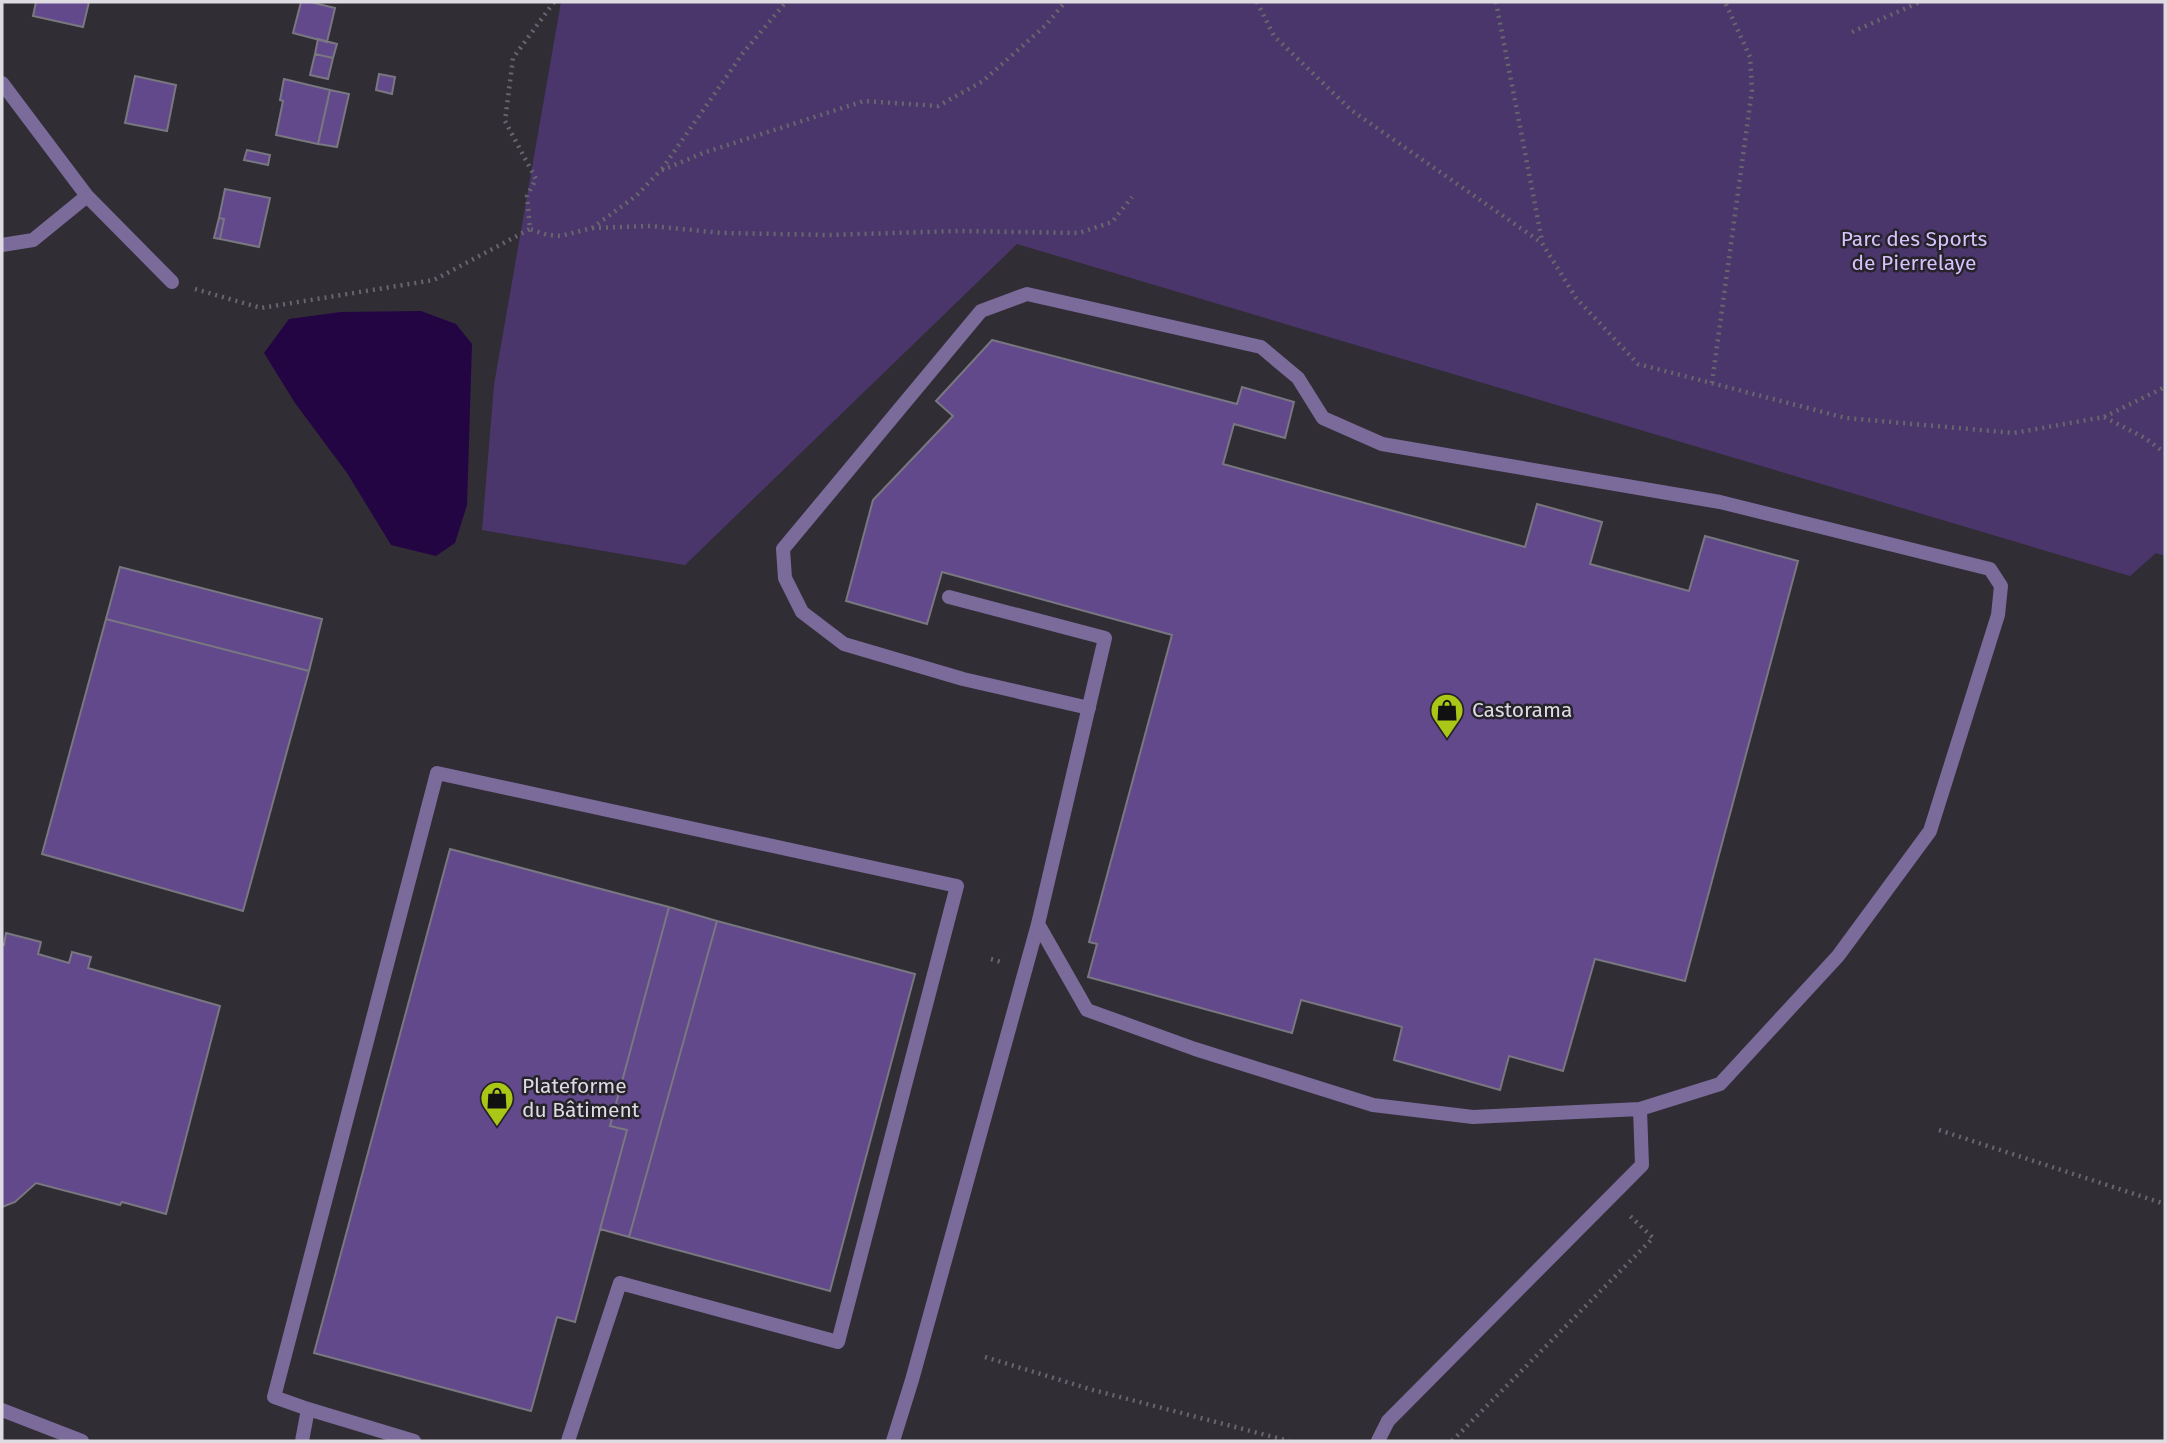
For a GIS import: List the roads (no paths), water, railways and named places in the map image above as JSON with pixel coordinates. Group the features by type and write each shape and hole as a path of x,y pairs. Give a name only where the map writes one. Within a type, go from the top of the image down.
{"street":[{"path":"2,83 87,196 172,282"},
{"path":"2,245 33,240 87,196"},
{"path":"1038,924 1087,1010 1195,1049 1360,1101 1473,1118 1640,1109 1720,1084 1838,956 1930,831 1998,615 2001,586 1990,569 1720,502 1382,444 1323,418 1298,378 1261,347 1027,294 981,311 783,549 786,578 802,612 844,644 963,679 1089,708"},
{"path":"894,1441 1038,924 1105,638 949,597"},
{"path":"414,1441 274,1397 437,773 957,886 838,1342 620,1283 568,1441"},
{"path":"1378,1441 1388,1421 1642,1165 1640,1109"},
{"path":"302,1441 308,1409"},
{"path":"2,1410 82,1441"}],"place":[{"name":"Castorama","path":"1447,740"},
{"name":"Plateforme du Bâtiment","path":"497,1128"}],"park label":[{"name":"Parc des Sports de Pierrelaye","path":"1914,251"}]}
